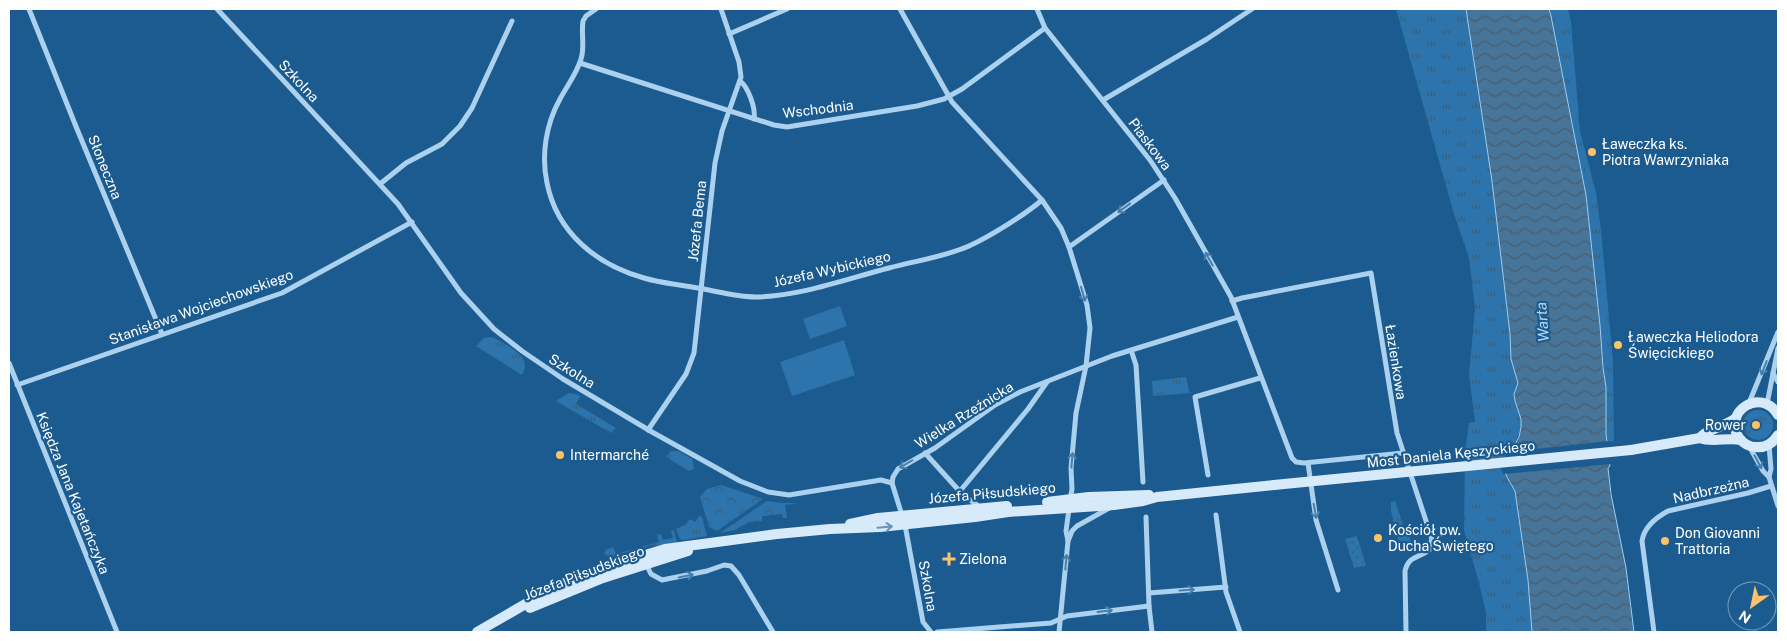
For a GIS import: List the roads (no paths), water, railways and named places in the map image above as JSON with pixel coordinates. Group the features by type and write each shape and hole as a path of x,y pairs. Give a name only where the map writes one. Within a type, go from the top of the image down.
{"street":[{"name":"Słoneczna","path":"29,9 162,334"},
{"name":"Szkolna","path":"217,9 380,184 412,222 461,293 494,329 537,362 648,430 740,481 777,494 802,494 881,480 892,483 904,520 923,622 931,632"},
{"name":"Józefa Wybickiego","path":"596,9 586,16 583,21 583,53 580,64 552,115 546,139 545,174 549,191 559,216 575,238 606,264 644,278 701,289 754,296 793,292 965,247 1003,226 1042,200"},
{"name":"Józefa Bema","path":"648,430 686,374 691,364 695,346 715,163 720,138 740,81 740,68 721,9"},
{"path":"729,34 787,9"},
{"path":"900,9 949,97 966,120 1042,200 1061,228 1069,247 1089,314 1090,334 1086,366 1076,413 1071,468 1072,485 1066,535 1068,541"},
{"name":"Piaskowa","path":"1037,9 1046,28 1164,180 1232,301 1290,456 1296,462 1308,463"},
{"path":"1103,100 1200,43 1252,9"},
{"path":"380,184 406,163 442,144 465,121 512,21"},
{"name":"Wschodnia","path":"580,64 780,127 791,127 922,105 949,97 1046,28"},
{"path":"740,81 744,84 755,112 754,119"},
{"path":"1069,247 1164,180"},
{"name":"Stanisława Wojciechowskiego","path":"17,384 282,293 412,222"},
{"name":"Łazienkowa","path":"1232,301 1371,273 1393,411 1403,454 1431,535 1432,543 1426,552 1408,561 1405,571 1406,632"},
{"name":"Wielka Rzeźnicka","path":"892,483 898,469 1002,401 1020,392 1132,350 1238,317"},
{"path":"1748,404 1778,332"},
{"path":"1700,438 1706,432 1721,427 1736,418 1748,404 1754,402 1774,408 1773,373 1778,348"},
{"path":"1132,350 1136,365 1143,482"},
{"name":"Księdza Jana Kajetańczyka","path":"9,363 117,632"},
{"path":"1773,373 1778,382"},
{"path":"1208,475 1195,397 1260,378"},
{"path":"960,492 1028,409 1047,382"},
{"path":"1736,418 1735,426 1763,471 1769,477"},
{"path":"1700,438 1709,440 1729,438 1763,447 1769,445 1778,435"},
{"name":"Most Daniela Kęszyckiego","path":"1274,485 1630,450 1700,438"},
{"path":"1769,445 1771,469 1769,477 1778,506"},
{"path":"925,453 960,492 971,502 983,508"},
{"path":"1338,590 1316,520 1308,463 1403,454"},
{"name":"Józefa Piłsudskiego","path":"477,632 555,587 595,571 665,549 748,537 830,529 880,527 904,520 983,508 1069,504 1114,505 1157,497 1274,485"},
{"name":"Nadbrzeżna","path":"1654,632 1642,540 1645,530 1668,511 1748,494 1771,486"},
{"name":"Józefa Piłsudskiego","path":"904,520 1054,508 1130,495 1157,497"},
{"path":"1059,632 1068,541 1072,531 1077,526 1105,512 1114,505"},
{"path":"1216,515 1230,606 1240,632"},
{"path":"1146,517 1149,606 1152,632"},
{"name":"Józefa Piłsudskiego","path":"490,625 589,583 718,542"},
{"path":"646,564 651,574 655,578 662,580 707,571 724,565 732,566 773,632"},
{"path":"1149,592 1226,586"},
{"path":"938,632 1051,624 1061,617 1149,606"}],"water":[{"name":"Warta","path":"1466,9 1549,9 1551,16 1586,195 1606,387 1606,434 1610,466 1608,468 1611,494 1626,568 1634,632 1532,632 1528,580 1515,491 1504,469 1506,460 1519,437 1521,427 1521,419 1514,394 1518,383 1511,359 1510,334 1492,181"}],"place":[{"name":"Ławeczka ks. Piotra Wawrzyniaka","path":"1592,152"},
{"name":"Ławeczka Heliodora Święcickiego","path":"1618,345"},
{"name":"Rower","path":"1756,425"},
{"name":"Intermarché","path":"560,455"},
{"name":"Kościół pw. Ducha Świętego","path":"1378,538"},
{"name":"Don Giovanni Trattoria","path":"1665,541"},
{"name":"Zielona","path":"949,559"}]}
